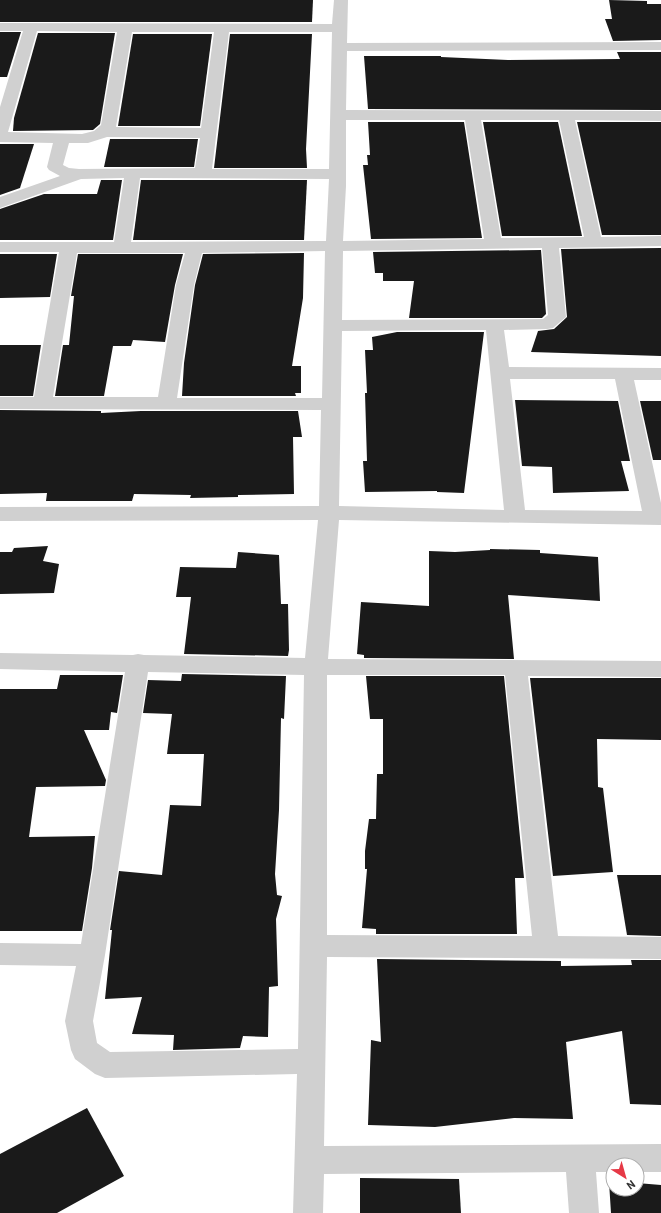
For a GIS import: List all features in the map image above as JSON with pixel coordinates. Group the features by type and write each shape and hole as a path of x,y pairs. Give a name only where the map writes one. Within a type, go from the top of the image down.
{"street":[{"path":"308,1213 314,946 316,667 328,513 334,246 338,186 340,0"},
{"path":"0,27 222,28 339,38 661,46"},
{"path":"0,133 31,27"},
{"path":"0,138 95,138 105,132 109,126 125,28"},
{"path":"203,173 222,28"},
{"path":"338,115 661,116"},
{"path":"472,115 493,243"},
{"path":"566,115 594,242"},
{"path":"105,132 208,133"},
{"path":"63,138 59,147 55,167 65,172 79,174 337,174"},
{"path":"122,247 133,173"},
{"path":"0,203 79,174"},
{"path":"0,247 194,248 661,241"},
{"path":"332,326 546,324 557,317 550,242"},
{"path":"43,402 69,247"},
{"path":"167,402 185,285 194,248"},
{"path":"494,324 516,517"},
{"path":"500,373 661,374"},
{"path":"0,514 328,513 657,518 623,374"},
{"path":"0,403 167,402 330,404"},
{"path":"0,661 138,662 316,667 661,669"},
{"path":"138,662 92,955 79,1021 86,1050 104,1065 312,1061"},
{"path":"516,667 546,947"},
{"path":"314,946 661,948"},
{"path":"0,954 92,955"},
{"path":"310,1160 661,1158"},
{"path":"580,1159 584,1213"}],"building":[{"path":"0,0 313,0 312,22 0,22"},
{"path":"609,0 647,1 647,4 661,4 661,40 613,41 605,19 612,19"},
{"path":"0,32 21,32 7,77 0,77"},
{"path":"38,33 115,33 100,124 93,130 13,131 14,118"},
{"path":"133,34 212,34 200,126 118,126"},
{"path":"230,34 312,34 306,149 307,168 214,168"},
{"path":"617,52 661,52 661,110 368,109 364,56 441,56 508,60 620,59"},
{"path":"368,122 464,122 482,238 371,239 363,165 368,165 367,155 370,155"},
{"path":"483,122 558,122 582,236 502,236"},
{"path":"577,122 661,122 661,235 602,235"},
{"path":"110,139 198,139 194,167 104,167"},
{"path":"0,144 34,144 20,188 0,195"},
{"path":"101,180 122,180 113,240 0,240 0,209 44,194 97,194"},
{"path":"141,180 307,180 304,240 133,240"},
{"path":"661,248 661,356 531,352 538,331 554,329 567,317 561,249"},
{"path":"541,250 546,314 542,318 409,318 414,281 383,281 383,273 375,273 373,252"},
{"path":"304,253 303,298 292,366 301,366 301,393 295,393 296,396 182,396 184,363 195,285 203,254"},
{"path":"0,254 57,254 50,297 0,298"},
{"path":"78,254 183,254 175,285 165,342 133,340 131,346 113,346 104,396 55,396 63,345 69,345 74,296 71,296"},
{"path":"397,332 484,332 464,493 437,491 365,492 363,461 367,461 365,393 367,393 365,350 373,350 372,337"},
{"path":"0,345 41,345 33,396 0,396"},
{"path":"515,400 618,401 630,461 621,461 629,491 553,493 552,467 522,466"},
{"path":"640,401 661,401 661,460 653,460"},
{"path":"0,410 101,411 101,413 141,411 298,411 302,437 293,437 294,494 190,498 191,495 134,494 132,501 46,501 47,493 0,494"},
{"path":"48,546 43,561 59,564 54,593 0,594 0,552 12,552 14,548"},
{"path":"490,549 540,550 540,553 598,557 600,601 508,595 514,659 364,658 364,655 357,654 361,602 429,606 429,551 455,552"},
{"path":"238,552 279,555 281,604 288,604 288,656 184,654 191,597 176,597 180,567 236,568"},
{"path":"182,674 286,676 284,719 281,718 279,810 275,874 277,895 282,896 276,919 278,986 269,987 268,1037 243,1036 240,1048 173,1050 174,1035 132,1034 142,997 105,999 112,930 110,930 119,871 162,875 170,805 201,806 204,754 167,754 172,714 143,713 148,680 181,681"},
{"path":"60,675 123,675 117,713 111,712 109,730 84,730 106,780 105,786 36,787 29,837 95,836 92,868 82,931 0,931 0,689 57,689"},
{"path":"366,676 504,676 524,878 515,878 517,934 376,934 376,929 362,928 367,869 365,869 365,851 369,819 376,819 377,774 383,774 383,719 370,719"},
{"path":"530,678 661,678 661,740 597,739 598,787 603,788 613,872 553,876"},
{"path":"617,875 661,875 661,936 627,935"},
{"path":"377,959 561,961 561,966 632,965 631,960 661,960 661,1105 630,1104 622,1031 566,1042 573,1119 514,1118 435,1127 368,1125 371,1040 381,1042"},
{"path":"87,1108 124,1176 57,1213 0,1213 0,1154"},
{"path":"360,1178 459,1179 461,1213 360,1213"},
{"path":"645,1184 661,1185 661,1213 611,1213 610,1197 645,1197"}]}
